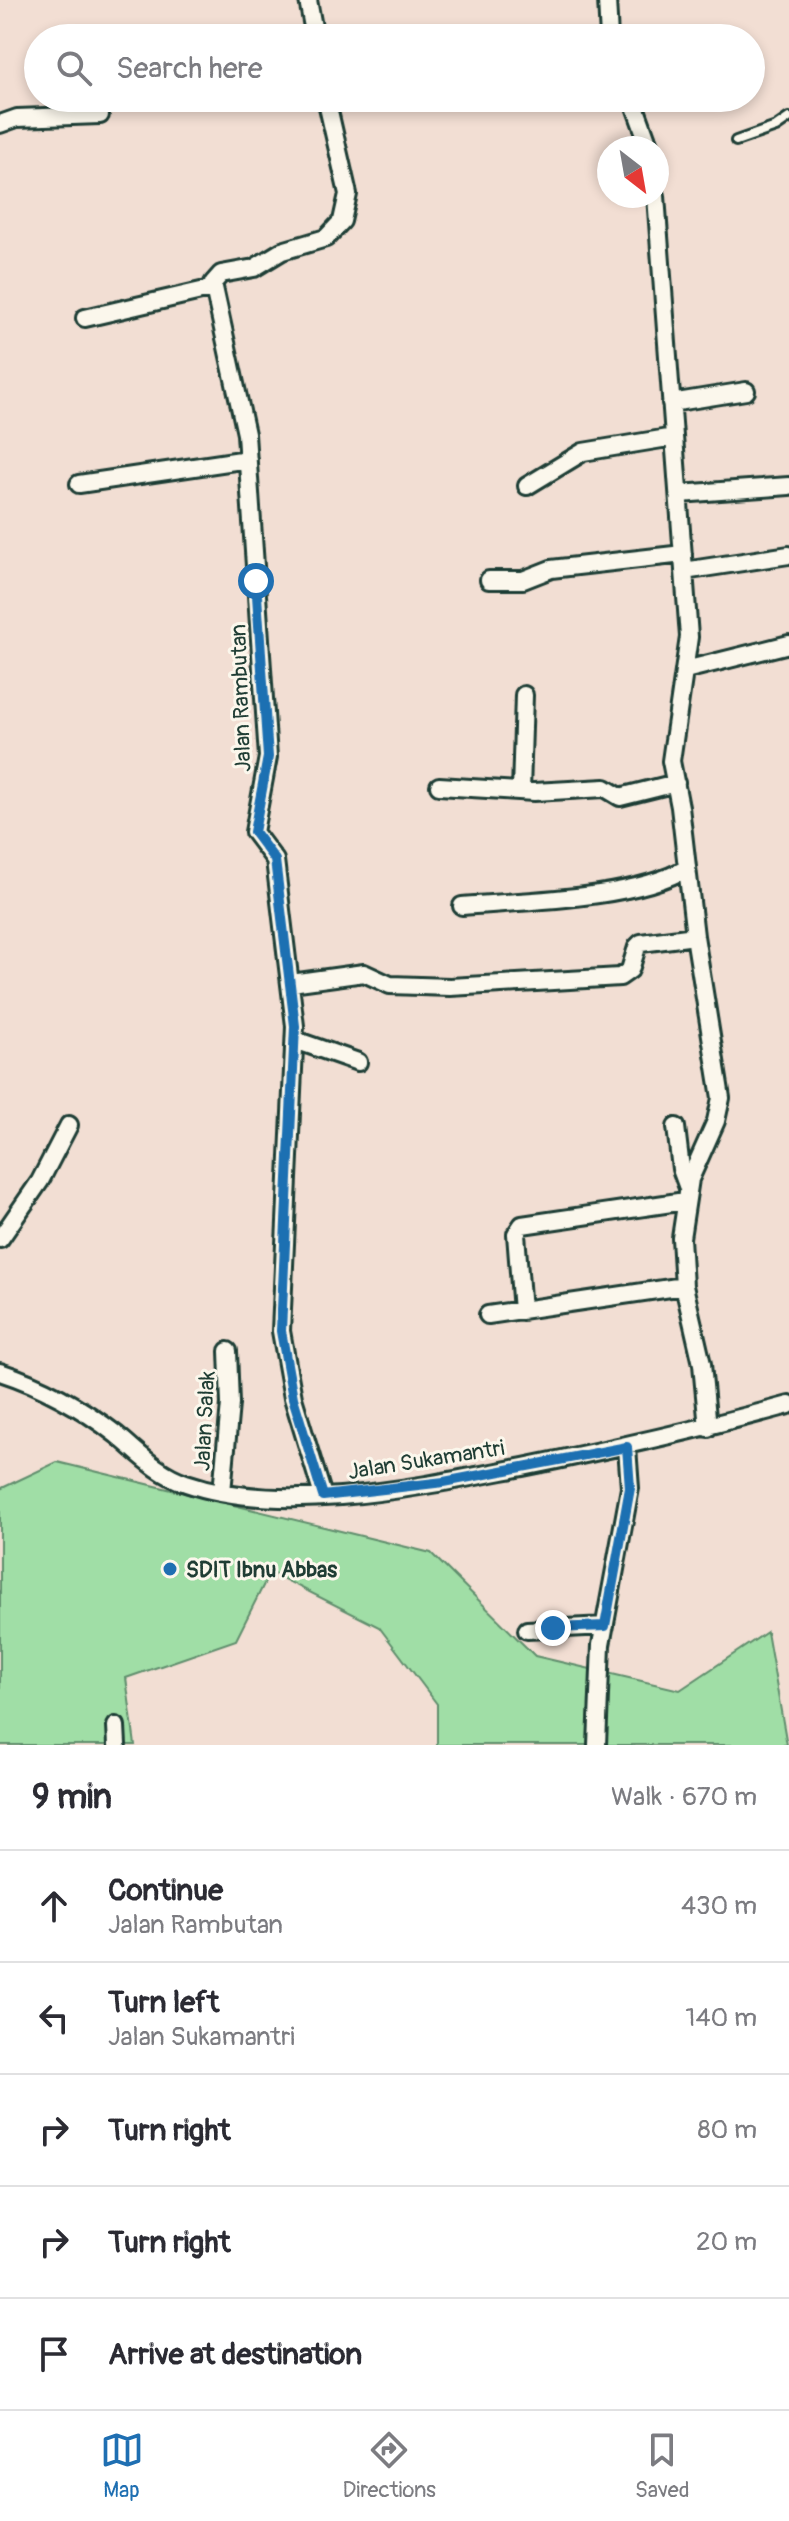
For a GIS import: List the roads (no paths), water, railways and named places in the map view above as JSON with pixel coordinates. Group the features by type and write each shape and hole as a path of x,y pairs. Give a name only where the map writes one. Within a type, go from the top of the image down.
{"street":[{"path":"308,0 312,24"},
{"path":"607,0 608,24"},
{"path":"85,318 214,288 215,279 221,274 254,268 282,251 326,238 342,221 348,194 329,112"},
{"path":"637,112 646,136"},
{"path":"0,124 17,118 100,115"},
{"path":"657,208 689,637 671,752 695,936 721,1098 716,1121 686,1194 681,1238 684,1286 702,1364 708,1428"},
{"name":"Jalan Rambutan","path":"214,288 243,415 248,459 268,757 254,832 275,860 295,1040 281,1331 293,1398 323,1496"},
{"path":"671,403 746,391"},
{"path":"527,486 583,452 674,437"},
{"path":"79,484 248,459"},
{"path":"679,494 789,486"},
{"path":"489,580 523,580 551,569 789,555"},
{"path":"685,670 789,644"},
{"path":"521,791 524,695"},
{"path":"439,786 521,791 605,788 623,797 676,783"},
{"path":"462,906 554,898 665,881 687,868"},
{"path":"291,983 364,973 390,985 450,987 624,976 630,970 641,943 695,936"},
{"path":"295,1040 358,1062"},
{"path":"0,1239 40,1181 69,1125"},
{"path":"676,1127 686,1194"},
{"path":"522,1311 516,1234 522,1225 686,1194"},
{"path":"488,1315 684,1286"},
{"name":"Jalan Salak","path":"222,1492 230,1404 228,1351"},
{"name":"Jalan Sukamantri","path":"0,1372 79,1407 166,1475 222,1492 263,1498 323,1496 444,1482 627,1447 789,1405"},
{"path":"597,1745 605,1626 630,1488 627,1447"},
{"path":"527,1630 605,1626"},
{"path":"116,1726 117,1745"}],"lane":[{"path":"736,141 776,127 789,118"}],"place":[{"name":"SDIT Ibnu Abbas","path":"170,1569"}]}
